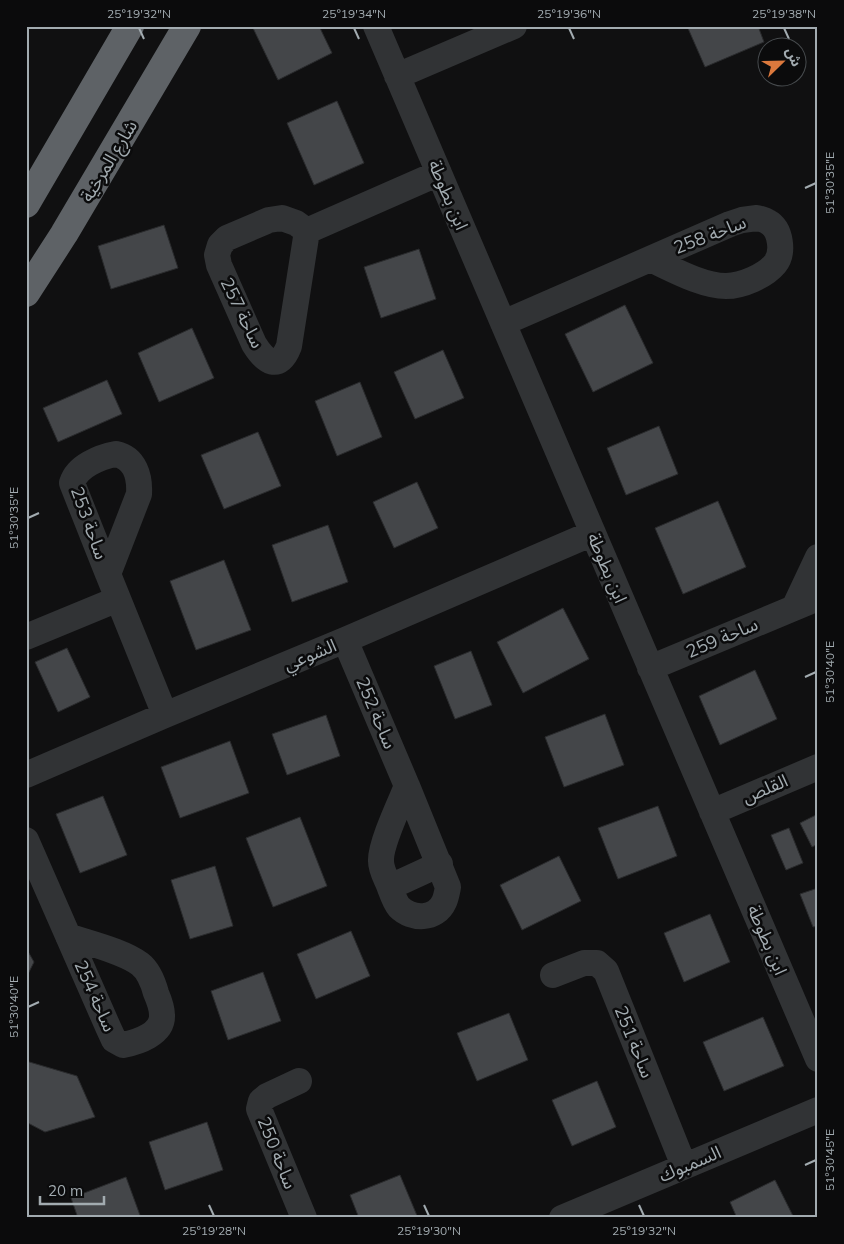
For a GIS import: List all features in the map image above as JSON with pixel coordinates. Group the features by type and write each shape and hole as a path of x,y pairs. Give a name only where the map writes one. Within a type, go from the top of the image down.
{"highway":[{"path":"26,204 130,26"},
{"name":"شارع المرخية","path":"26,293 64,234 188,26"}],"street":[{"name":"ابن بطوطة","path":"376,26 818,1059"},
{"path":"397,76 514,26"},
{"path":"307,231 439,173"},
{"name":"ساحة 257","path":"288,219 307,231 289,346 282,359 272,362 260,354 254,344 219,265 217,255 220,245 227,238 269,220 288,219"},
{"path":"503,323 650,259"},
{"name":"الشوعي","path":"26,774 593,533"},
{"name":"ساحة 259","path":"650,668 806,603 818,557"},
{"name":"ساحة 253","path":"108,574 165,714"},
{"path":"26,637 118,599"},
{"name":"ساحة 252","path":"345,640 407,786 440,864 448,887 445,902 438,910 423,917 412,915 399,906 380,861 382,849 407,786"},
{"name":"القلص","path":"712,812 818,767"},
{"path":"26,840 68,936"},
{"path":"390,887 440,864"},
{"name":"ساحة 251","path":"553,975 584,963 597,963 606,971 684,1166"},
{"name":"ساحة 250","path":"299,1081 267,1096 260,1102 259,1109 304,1218"},
{"name":"السمبوك","path":"562,1218 818,1110"}],"building":[{"path":"252,26 319,26 332,53 278,80"},
{"path":"687,26 758,26 762,38 756,38 756,45 705,67"},
{"path":"337,101 364,163 314,185 287,123"},
{"path":"164,225 178,268 111,289 98,246"},
{"path":"419,249 436,299 381,318 364,267"},
{"path":"625,305 653,363 593,392 565,334"},
{"path":"192,328 214,378 159,402 138,353"},
{"path":"443,350 464,398 415,419 394,372"},
{"path":"107,380 122,414 58,442 43,408"},
{"path":"360,382 382,437 337,456 315,401"},
{"path":"659,426 678,474 626,495 607,448"},
{"path":"258,432 281,486 224,509 201,455"},
{"path":"417,482 438,528 394,548 373,502"},
{"path":"718,501 746,567 683,594 655,528"},
{"path":"328,525 348,582 292,602 272,545"},
{"path":"224,560 251,630 196,650 170,581"},
{"path":"563,608 589,659 523,693 497,642"},
{"path":"67,648 90,697 58,712 35,662"},
{"path":"471,651 492,705 455,719 434,666"},
{"path":"755,670 777,719 720,745 699,696"},
{"path":"605,714 624,765 564,787 545,737"},
{"path":"326,715 340,756 287,775 272,734"},
{"path":"230,741 249,793 180,818 161,767"},
{"path":"103,796 127,855 80,873 56,814"},
{"path":"658,806 677,856 618,879 598,828"},
{"path":"818,814 818,844 812,847 800,823"},
{"path":"300,817 327,886 273,907 246,838"},
{"path":"789,828 803,863 786,870 771,835"},
{"path":"559,856 581,901 522,930 500,885"},
{"path":"215,866 233,926 190,939 171,880"},
{"path":"818,888 818,926 813,927 800,894"},
{"path":"710,914 730,962 684,982 664,933"},
{"path":"351,931 370,976 316,999 297,954"},
{"path":"26,948 34,962 26,978"},
{"path":"263,972 281,1021 228,1040 211,991"},
{"path":"509,1013 528,1060 477,1081 457,1033"},
{"path":"763,1017 784,1066 724,1091 703,1042"},
{"path":"26,1061 77,1076 95,1117 45,1132 26,1122"},
{"path":"597,1081 616,1127 572,1146 552,1100"},
{"path":"207,1122 223,1170 165,1190 149,1142"},
{"path":"400,1175 418,1218 359,1218 350,1195"},
{"path":"126,1177 141,1218 78,1218 71,1198"},
{"path":"775,1180 794,1218 737,1218 730,1202"}]}
